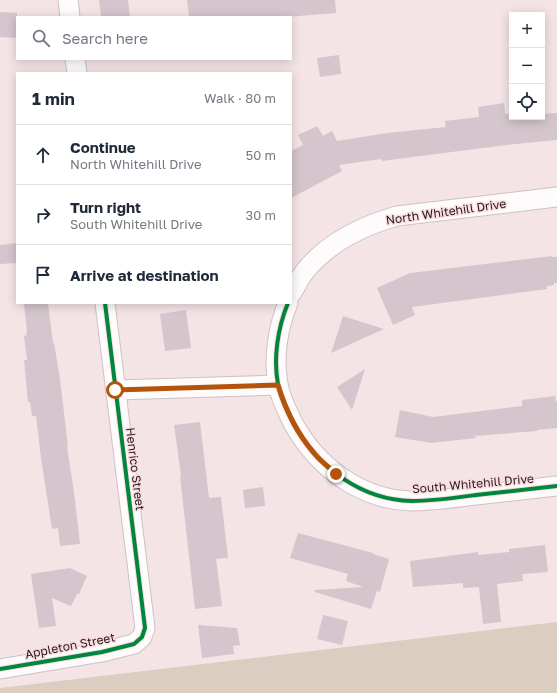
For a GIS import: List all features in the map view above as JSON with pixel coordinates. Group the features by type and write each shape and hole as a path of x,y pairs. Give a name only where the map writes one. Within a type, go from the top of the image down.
{"street":[{"path":"68,0 70,16"},
{"path":"76,60 77,72"},
{"name":"North Whitehill Drive","path":"292,292 305,271 325,251 349,235 375,222 397,216 557,197"},
{"name":"Henrico Street","path":"104,304 145,628 142,637"},
{"path":"115,390 278,385 277,345 283,316 288,304"},
{"name":"South Whitehill Drive","path":"278,385 286,410 300,436 315,454 331,469 356,487 382,496 410,501 433,500 557,486"},
{"name":"Appleton Street","path":"0,669 102,652 134,644 142,637"}],"shaded area":[{"path":"557,622 557,693 0,693 0,688"}],"building":[{"path":"99,0 128,0 130,16 101,16"},
{"path":"187,0 335,0 336,13 292,17 189,16"},
{"path":"0,12 17,13 16,38 0,37"},
{"path":"339,55 341,74 320,77 317,58"},
{"path":"504,103 505,114 509,113 509,120 545,120 545,114 557,113 557,140 339,165 342,171 292,197 292,150 303,145 298,135 317,126 323,136 332,131 337,141 387,133 446,127 445,121 479,117 478,107"},
{"path":"16,243 16,263 0,264 0,245"},
{"path":"552,256 557,257 557,283 547,286 547,289 412,307 415,315 393,325 377,288 410,273"},
{"path":"24,304 48,304 53,343 60,379 67,447 80,544 60,546 58,528 52,529 36,416 32,416 30,402 28,402 24,360 27,360 24,336 27,335"},
{"path":"186,310 191,348 165,351 160,314"},
{"path":"343,316 384,329 331,353"},
{"path":"365,369 352,410 337,387"},
{"path":"555,396 556,402 557,401 557,428 475,436 476,438 431,443 395,437 400,410 433,417 522,406 522,400"},
{"path":"200,422 209,498 221,497 228,558 216,559 222,606 195,609 174,425"},
{"path":"263,487 265,506 245,508 243,490"},
{"path":"298,533 373,553 389,559 380,592 377,591 371,609 315,592 315,590 363,587 346,581 348,574 290,558"},
{"path":"545,545 548,572 522,574 523,581 497,584 501,622 483,624 479,587 463,588 463,583 413,587 410,561 478,552 478,555 509,552 509,549"},
{"path":"70,568 87,576 79,594 77,594 71,606 52,598 56,626 39,628 31,574"},
{"path":"323,615 348,621 342,645 317,639"},
{"path":"198,625 237,628 240,645 233,646 234,654 202,658"}],"cycle path":[{"path":"0,669 102,652 134,644 142,637 145,628 105,304"},
{"path":"288,304 279,332 276,353 280,394 293,423 303,439 315,454 342,478 375,495 412,501 444,499 557,486"}],"route":[{"path":"115,390 278,385 286,410 300,436 315,454 336,474"}]}
